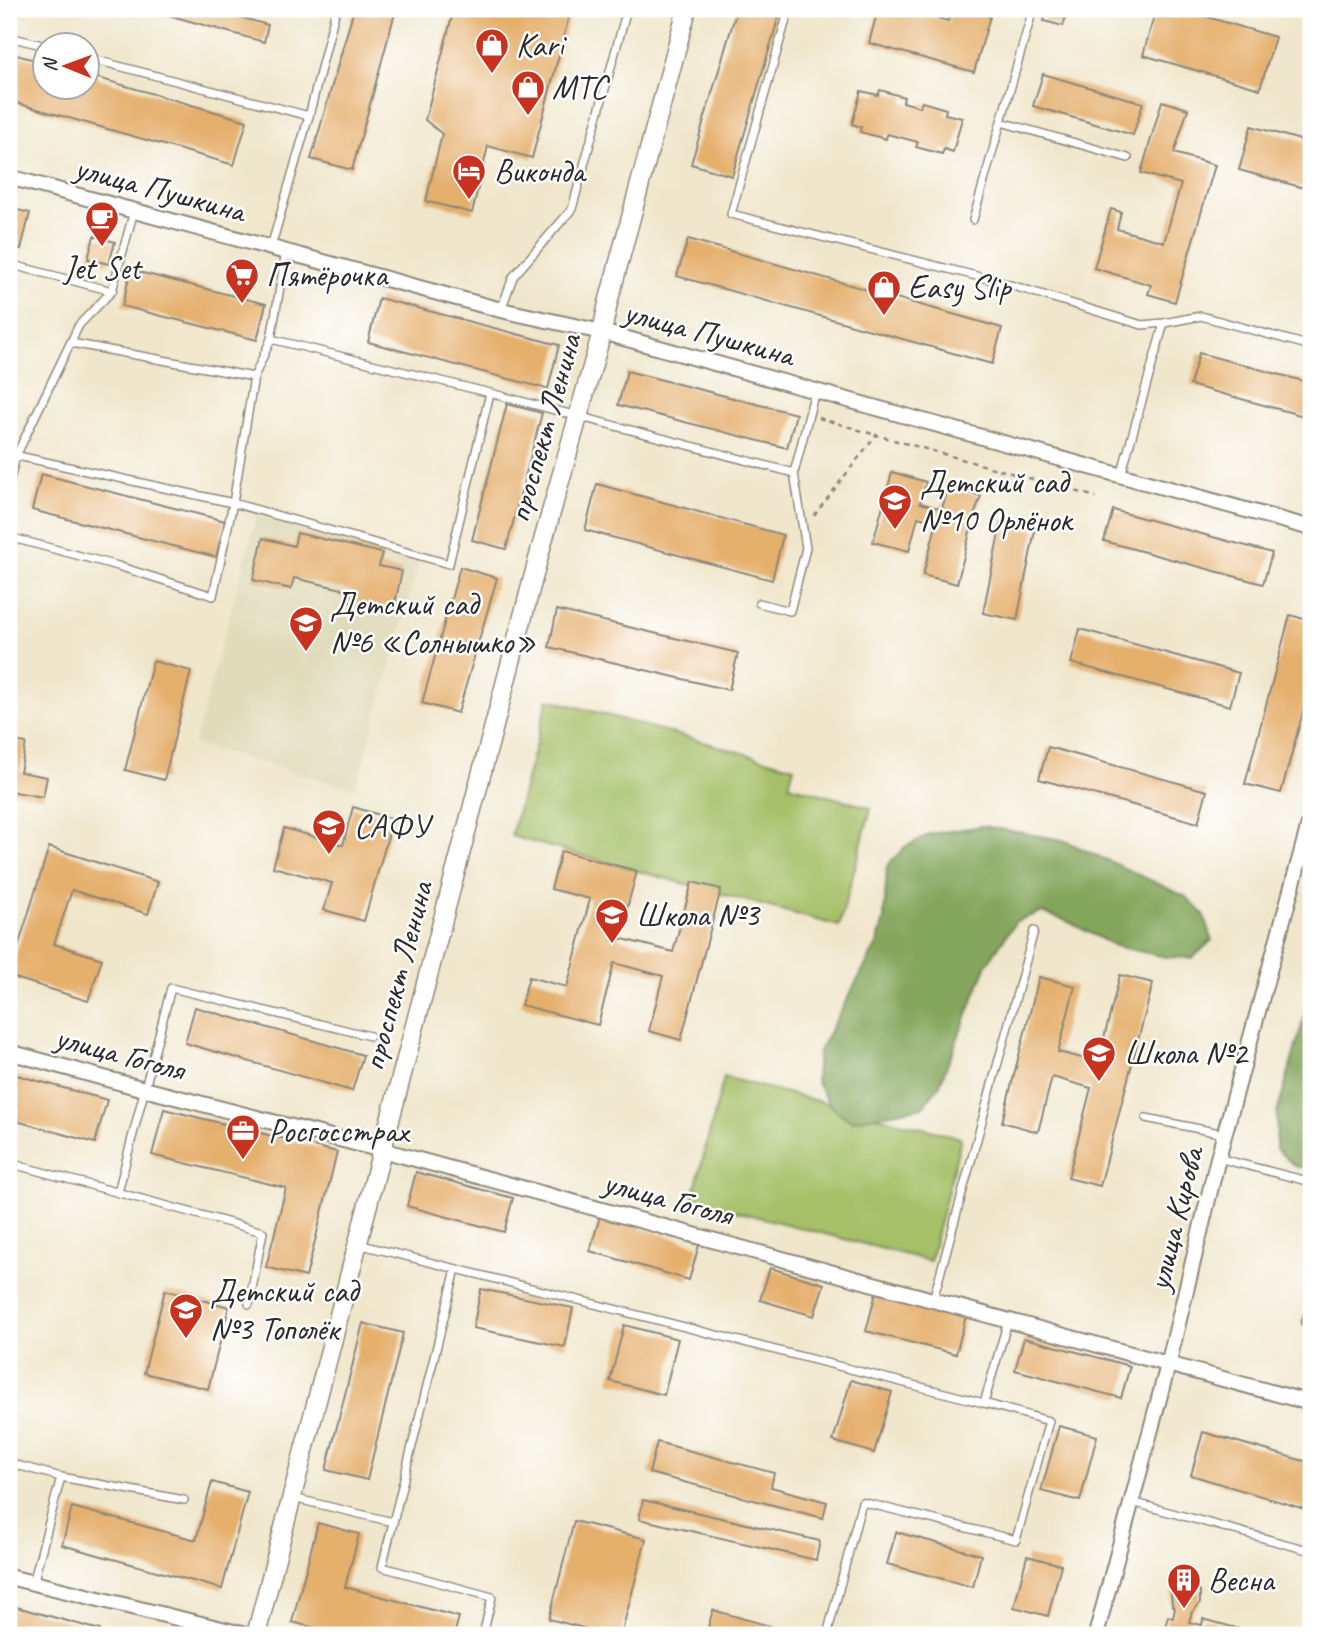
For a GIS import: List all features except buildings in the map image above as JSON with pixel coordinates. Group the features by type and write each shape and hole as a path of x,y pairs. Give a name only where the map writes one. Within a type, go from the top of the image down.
{"street":[{"name":"проспект Ленина","path":"256,1635 541,548 602,332 687,9"},
{"name":"улица Пушкина","path":"9,177 501,310 602,332 1311,528"},
{"name":"улица Кирова","path":"1096,1635 1168,1365 1218,1158 1311,817"},
{"name":"улица Гоголя","path":"9,1052 382,1150 1311,1403"},
{"path":"9,1577 246,1635"}],"lane":[{"path":"9,537 118,566 213,596 233,503 254,377 271,339 278,250 336,9"},
{"path":"501,310 513,277 572,209 627,9"},
{"path":"789,9 731,214 1004,283 1142,325 1201,316 1311,346"},
{"path":"974,220 1033,9"},
{"path":"9,37 32,43"},
{"path":"102,62 309,116"},
{"path":"1001,122 1128,158"},
{"path":"9,483 12,455 79,325 112,291 134,211"},
{"path":"9,264 112,291"},
{"path":"1121,475 1164,323"},
{"path":"271,339 794,473"},
{"path":"71,343 254,377"},
{"path":"759,603 790,611 806,548 794,473 815,391"},
{"path":"12,455 233,503 449,564 490,393"},
{"path":"933,1300 1034,931"},
{"path":"118,1192 171,988 370,1036"},
{"path":"1146,1118 1225,1135"},
{"path":"1218,1158 1311,1182"},
{"path":"9,1163 263,1231 249,1304"},
{"path":"358,1244 1049,1421 1016,1540 862,1502 827,1635"},
{"path":"456,1269 382,1567 492,1597 483,1635"},
{"path":"984,1403 1009,1321"},
{"path":"9,1463 61,1477 184,1500"},
{"path":"33,1584 61,1477"},
{"path":"292,1498 393,1522"},
{"path":"1132,1502 1311,1551"}],"path":[{"path":"809,415 1096,497"},
{"path":"803,529 876,435"}],"shaded area":[{"name":"Детский сад №6 «Солнышко»","path":"257,516 419,561 356,789 194,744"}],"green space":[{"path":"548,699 794,767 789,785 871,808 839,926 511,836"},
{"path":"983,826 1063,840 1185,896 1204,915 1212,940 1193,958 1166,957 1115,946 1067,921 1041,912 1016,921 987,964 939,1086 922,1107 851,1121 830,1106 816,1081 818,1053 877,944 884,919 887,866 905,847 930,834"},
{"path":"1311,993 1311,1166 1296,1167 1276,1149 1277,1114"},
{"path":"724,1077 961,1138 930,1261 692,1200"}],"place":[{"name":"Kari","path":"492,75"},
{"name":"МТС","path":"528,117"},
{"name":"Виконда","path":"469,201"},
{"name":"Jet Set","path":"102,248"},
{"name":"Пятёрочка","path":"242,305"},
{"name":"Easy Slip","path":"884,317"},
{"name":"Детский сад №10 Орлёнок","path":"895,531"},
{"name":"Детский сад №6 «Солнышко»","path":"306,653"},
{"name":"САФУ","path":"329,856"},
{"name":"Школа №3","path":"612,945"},
{"name":"Школа №2","path":"1099,1083"},
{"name":"Росгосстрах","path":"243,1161"},
{"name":"Детский сад №3 Тополёк","path":"186,1340"},
{"name":"Весна","path":"1184,1610"}]}
